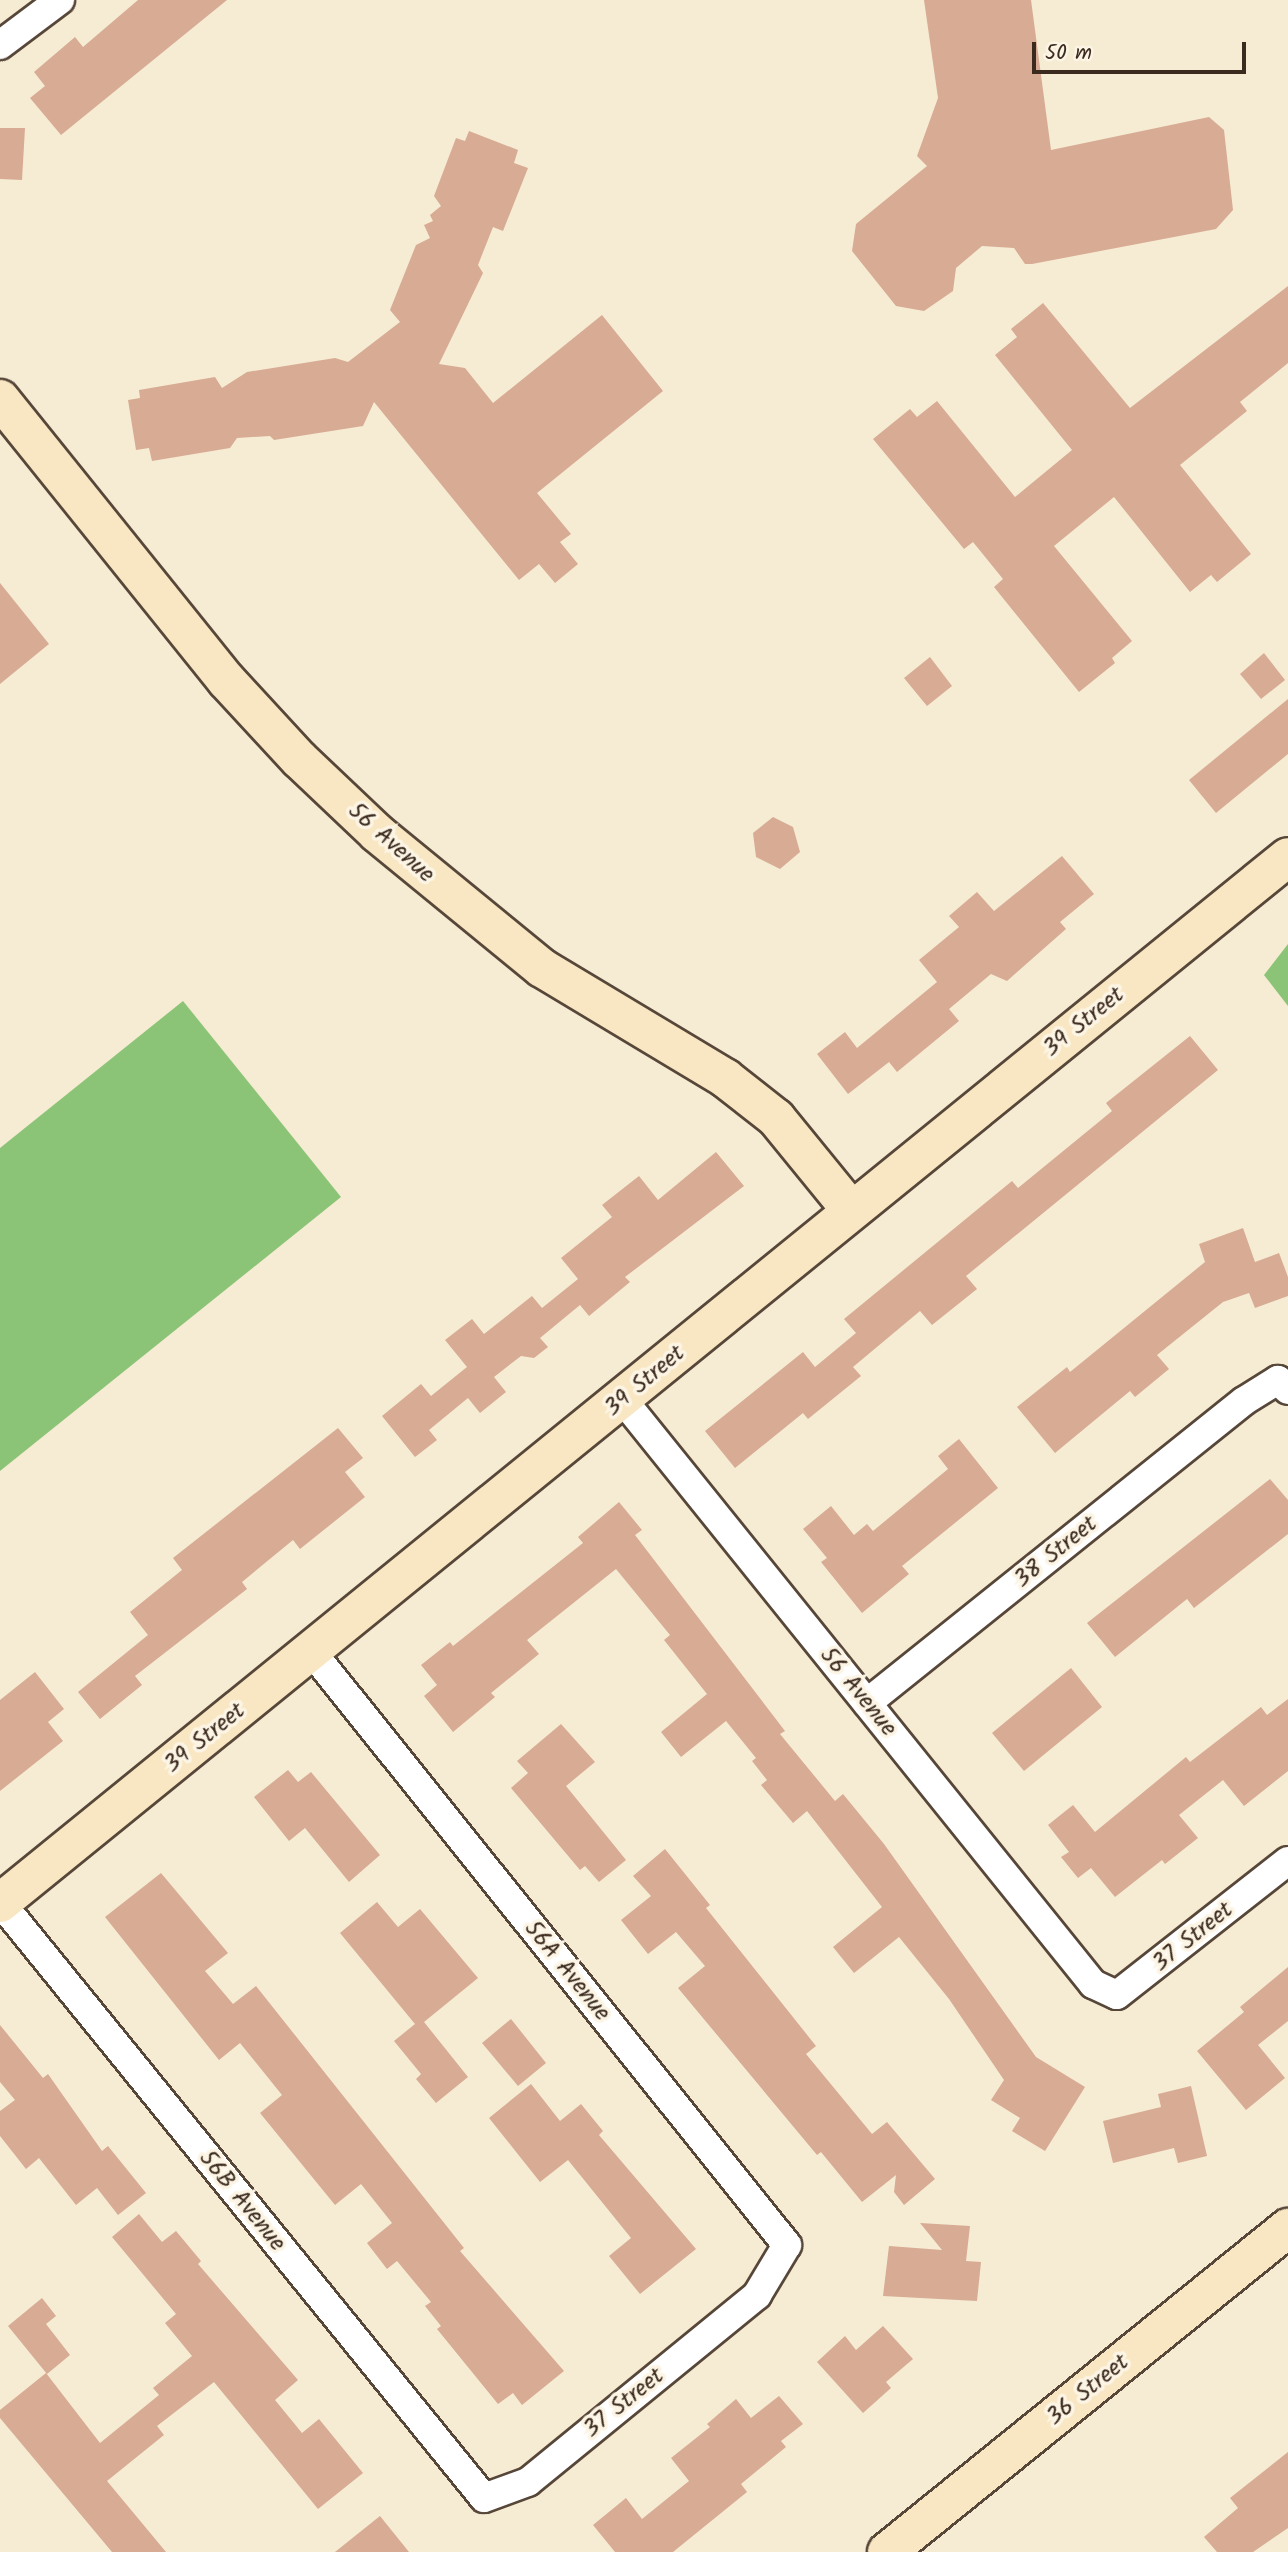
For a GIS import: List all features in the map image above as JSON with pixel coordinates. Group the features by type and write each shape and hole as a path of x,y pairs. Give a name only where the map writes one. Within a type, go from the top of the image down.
{"street":[{"path":"0,45 60,0"},
{"name":"56 Avenue","path":"0,399 226,680 299,759 377,833 542,968 725,1078 776,1118 851,1210"},
{"name":"39 Street","path":"0,1903 623,1400 851,1210 1288,857"},
{"name":"38 Street","path":"867,1703 1244,1401 1278,1380 1288,1390"},
{"name":"56 Avenue","path":"623,1400 1093,1984"},
{"name":"56A Avenue","path":"312,1652 787,2245 757,2295"},
{"name":"37 Street","path":"1093,1984 1117,1995 1288,1861"},
{"name":"56B Avenue","path":"0,1903 484,2498"},
{"name":"36 Street","path":"887,2552 1288,2228"},
{"name":"37 Street","path":"484,2498 528,2482 757,2295"}],"green space":[{"path":"1288,944 1288,1006 1264,975"},
{"path":"183,1001 341,1197 0,1471 0,1148"}],"building":[{"path":"138,0 227,0 61,135 30,98 45,86 34,72 75,37 83,47"},
{"path":"924,0 1031,0 1051,150 1209,117 1224,130 1233,210 1216,229 1032,264 1025,264 1014,248 982,246 956,268 953,291 924,311 896,306 852,251 856,224 927,166 917,156 938,98"},
{"path":"0,128 25,128 22,180 0,179"},
{"path":"469,131 518,150 514,163 528,168 503,231 493,227 478,265 483,273 439,364 465,368 493,403 602,315 663,391 537,493 571,534 560,542 578,564 555,583 539,564 519,580 374,402 363,426 274,440 270,436 237,438 230,448 152,461 149,448 136,450 128,400 140,398 139,390 215,377 222,388 247,372 335,358 348,362 400,322 390,310 416,245 430,238 424,225 433,221 430,215 441,206 434,196 456,138 465,141"},
{"path":"1288,286 1288,363 1240,402 1247,411 1180,465 1251,554 1217,582 1211,575 1190,592 1114,497 1054,546 1132,641 1112,658 1115,663 1079,692 994,587 1003,579 973,542 964,549 873,439 910,409 917,417 937,401 1015,497 1072,450 995,355 1017,337 1011,329 1043,303 1130,408"},
{"path":"0,583 49,644 0,684"},
{"path":"1264,653 1285,680 1261,699 1240,674"},
{"path":"930,657 952,686 927,706 904,678"},
{"path":"1288,699 1288,754 1216,813 1189,780"},
{"path":"773,817 793,827 800,852 780,869 756,857 753,833"},
{"path":"1062,856 1094,894 1060,922 1066,929 1007,981 991,974 949,1009 959,1021 897,1072 889,1062 848,1094 817,1054 845,1032 857,1048 937,982 919,960 959,927 949,916 977,892 994,911"},
{"path":"1190,1036 1218,1070 966,1276 977,1289 932,1325 920,1311 853,1367 861,1376 808,1419 803,1413 735,1468 705,1431 803,1352 815,1367 856,1333 844,1319 1012,1181 1018,1188 1112,1111 1106,1103"},
{"path":"716,1152 744,1186 625,1277 630,1282 589,1316 580,1305 540,1338 548,1347 534,1358 521,1356 494,1377 506,1392 480,1413 468,1398 429,1430 437,1440 415,1457 382,1416 421,1384 431,1396 467,1367 445,1340 472,1319 484,1334 532,1296 542,1308 578,1279 561,1258 612,1217 602,1205 639,1176 658,1200"},
{"path":"1243,1228 1255,1262 1279,1253 1288,1277 1288,1296 1255,1308 1249,1293 1223,1302 1157,1355 1169,1369 1135,1397 1130,1391 1055,1453 1017,1407 1067,1367 1070,1372 1205,1262 1199,1244"},
{"path":"338,1428 363,1458 345,1472 365,1497 300,1549 293,1540 242,1582 247,1589 135,1676 142,1685 100,1719 78,1692 148,1635 130,1612 182,1570 173,1558"},
{"path":"959,1439 998,1488 902,1566 909,1574 862,1613 821,1562 827,1558 803,1529 831,1506 854,1535 867,1524 873,1531 948,1469 938,1456"},
{"path":"1270,1479 1288,1500 1288,1534 1194,1608 1187,1599 1115,1657 1087,1623"},
{"path":"619,1502 642,1530 635,1535 785,1731 780,1734 835,1801 843,1794 884,1844 1036,2057 1085,2087 1045,2151 1012,2131 1020,2118 991,2100 1004,2080 949,1999 899,1937 854,1973 833,1947 882,1907 807,1811 793,1823 761,1785 767,1780 752,1761 756,1758 726,1721 681,1757 661,1732 707,1694 664,1640 670,1635 616,1569 527,1640 539,1654 491,1693 495,1697 453,1732 424,1696 437,1685 421,1665 450,1642 453,1646 583,1543 578,1537"},
{"path":"1071,1668 1102,1707 1024,1771 992,1733"},
{"path":"35,1672 64,1709 48,1722 63,1741 0,1791 0,1700"},
{"path":"1288,1699 1288,1771 1244,1806 1223,1780 1179,1815 1198,1838 1165,1864 1162,1860 1115,1897 1091,1868 1078,1878 1061,1857 1069,1852 1048,1825 1073,1805 1095,1832 1186,1757 1190,1762 1261,1707 1267,1715"},
{"path":"561,1724 595,1762 566,1786 626,1860 599,1882 585,1866 580,1870 511,1788 528,1773 517,1761"},
{"path":"288,1770 298,1782 311,1772 380,1855 349,1882 305,1828 289,1841 254,1797"},
{"path":"665,1849 710,1905 706,1908 816,2046 806,2054 872,2134 887,2122 935,2179 904,2205 894,2192 896,2175 862,2202 821,2152 817,2155 678,1988 705,1966 676,1932 648,1954 621,1920 651,1896 633,1876"},
{"path":"161,1873 228,1953 205,1971 233,2004 256,1986 464,2248 460,2251 564,2371 522,2405 513,2393 498,2404 437,2329 441,2326 425,2306 431,2302 397,2261 387,2269 367,2243 392,2223 361,2184 335,2205 260,2113 282,2095 240,2043 219,2060 105,1917"},
{"path":"377,1902 398,1927 420,1909 478,1978 424,2022 468,2077 436,2103 416,2079 421,2074 394,2041 415,2024 340,1933"},
{"path":"1288,1967 1288,2021 1258,2045 1285,2078 1246,2110 1197,2051 1244,2012 1240,2007"},
{"path":"511,2019 546,2063 518,2086 482,2043"},
{"path":"0,2025 43,2078 48,2074 102,2151 108,2146 146,2193 118,2215 97,2188 76,2205 39,2158 26,2169 0,2136 0,2111 15,2100 0,2082"},
{"path":"531,2084 560,2121 581,2104 603,2131 599,2135 696,2249 640,2294 609,2256 631,2238 568,2160 540,2182 489,2118"},
{"path":"1191,2086 1207,2156 1178,2163 1174,2148 1113,2163 1103,2121 1161,2107 1158,2094"},
{"path":"139,2214 162,2242 176,2231 201,2261 198,2264 298,2380 275,2400 302,2433 319,2419 363,2473 318,2509 214,2382 157,2426 164,2435 107,2481 166,2552 112,2552 0,2418 0,2410 46,2373 100,2443 159,2395 153,2388 192,2356 165,2323 176,2314 112,2237"},
{"path":"920,2223 970,2226 966,2261 981,2262 977,2301 883,2296 889,2246 942,2250"},
{"path":"42,2298 56,2316 46,2324 70,2355 47,2374 8,2326"},
{"path":"883,2326 913,2359 886,2382 891,2388 863,2413 817,2362 845,2336 856,2350"},
{"path":"779,2396 803,2424 781,2441 786,2447 741,2484 747,2492 673,2552 615,2552 593,2525 626,2498 642,2519 689,2481 671,2458 710,2427 707,2424 736,2399 751,2418"},
{"path":"1288,2452 1288,2528 1253,2552 1217,2552 1204,2537 1238,2508 1230,2498"},
{"path":"380,2516 409,2552 335,2552"}]}
